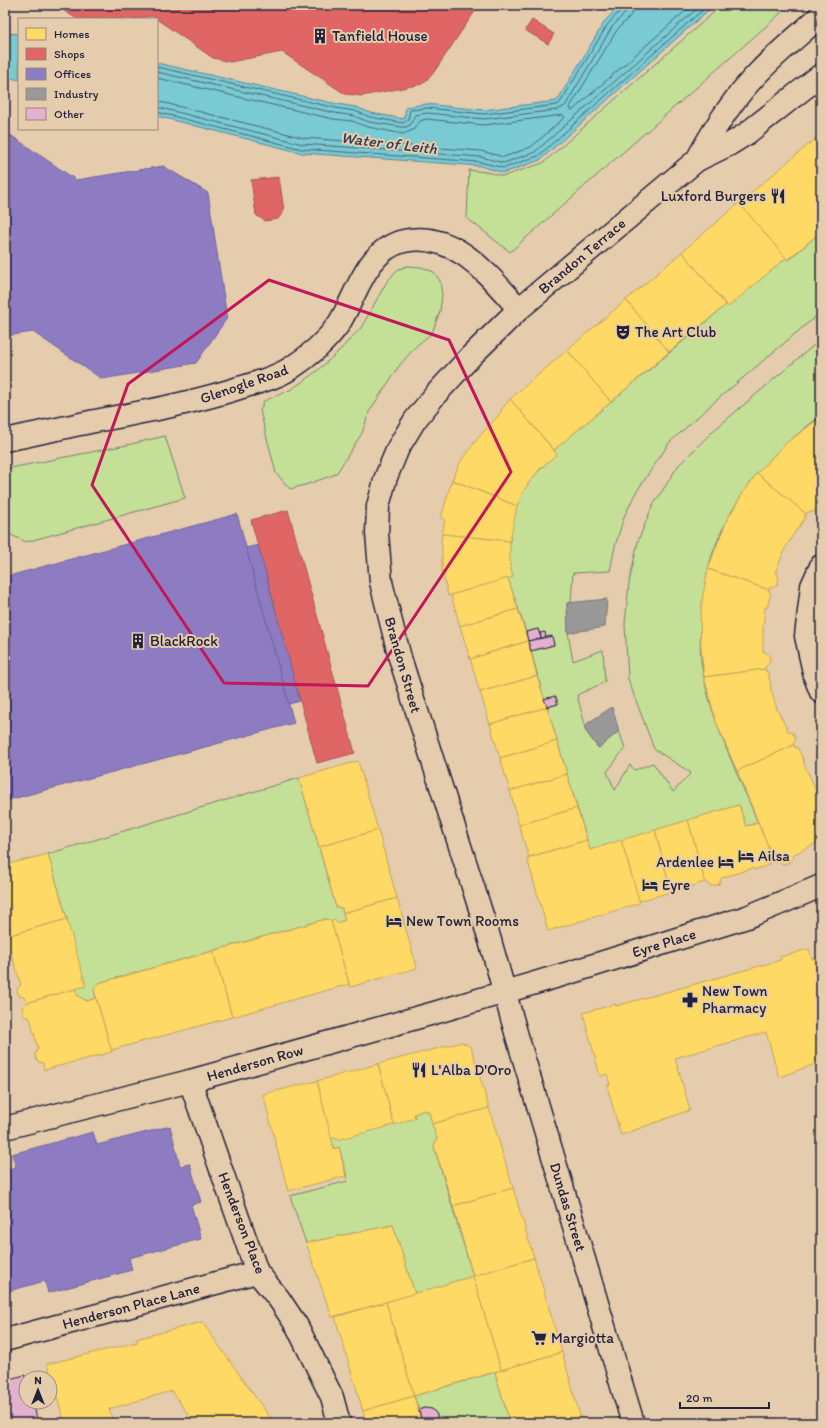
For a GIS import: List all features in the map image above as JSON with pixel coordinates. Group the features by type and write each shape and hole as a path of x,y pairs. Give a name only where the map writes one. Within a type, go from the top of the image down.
{"street":[{"name":"Brandon Terrace","path":"697,160 716,127 736,99 760,71 821,15"},
{"name":"Brandon Terrace","path":"472,355 519,309 697,160 730,144 746,134 821,75"},
{"name":"Glenogle Road","path":"5,440 214,396 288,370 306,358 337,326 350,306 360,282 371,262 386,249 403,241 428,239 454,247 468,257 484,272 519,309"},
{"name":"Brandon Street","path":"472,355 436,394 415,420 398,448 381,492 378,506 377,533 381,582 400,658 489,937 504,992"},
{"path":"821,566 812,586 806,636 815,677 821,692"},
{"name":"Eyre Place","path":"504,992 747,917 821,886"},
{"name":"Henderson Row","path":"6,1126 190,1081 504,992"},
{"name":"Dundas Street","path":"504,992 633,1423"},
{"name":"Henderson Place","path":"190,1081 257,1272 279,1299 297,1326 332,1397 339,1423"},
{"name":"Henderson Place Lane","path":"5,1340 257,1272"}],"highlighted area":[{"path":"269,280 449,340 511,472 368,686 224,683 92,485 128,384"}],"green space":[{"path":"722,5 774,5 781,13 510,252 467,218 469,170 504,176 543,163"},
{"path":"821,232 821,312 712,404 669,443 635,494 624,517 615,546 610,571 573,573 571,603 567,603 568,633 573,661 603,650 605,682 577,695 585,730 598,748 619,731 625,748 607,772 615,790 630,765 635,770 653,763 673,792 691,773 654,749 628,679 625,624 629,583 638,541 652,507 678,466 713,431 820,340 821,417 815,420 784,446 769,461 755,477 731,512 714,550 708,569 701,619 701,659 708,697 720,733 758,823 746,826 739,805 590,850 547,707 558,704 556,696 544,699 531,651 554,645 552,637 546,637 545,633 540,633 538,629 526,632 508,578 513,576 509,557 510,537 517,506 523,491 534,476 556,454 554,450 726,305 728,306 786,258 788,260"},
{"path":"407,266 421,267 434,272 440,281 442,295 440,311 432,333 416,346 399,366 369,412 362,433 336,474 290,489 276,473 260,411 264,401 292,389 317,371 339,351 361,328 386,283 397,270"},
{"path":"165,436 185,498 26,542 5,532 5,469"},
{"path":"299,778 336,907 342,908 345,920 337,923 336,920 331,921 326,919 99,983 94,990 96,998 87,1001 78,996 75,989 67,919 48,854"},
{"path":"424,1110 429,1112 437,1139 434,1146 473,1276 415,1294 393,1225 306,1243 290,1196 348,1181 339,1147 334,1149 331,1139 337,1137 337,1139 415,1118 414,1114"},
{"path":"495,1372 510,1423 437,1423 437,1415 432,1409 424,1408 419,1410 414,1396"}],"water":[{"name":"Water of Leith","path":"620,5 714,5 540,160 504,173 480,166 302,153 158,116 158,63 356,107 371,113 404,119 406,107 426,104 483,110 557,101 605,21"},
{"path":"5,33 18,34 18,80 5,76"}],"building: Homes":[{"path":"821,133 821,146 815,139"},
{"path":"815,139 821,146 821,232 787,260 739,203"},
{"path":"739,203 786,258 728,307 682,252"},
{"path":"682,252 726,305 669,352 626,300"},
{"path":"626,300 669,352 611,402 567,350"},
{"path":"567,350 611,402 554,450 510,399"},
{"path":"510,399 557,454 540,469 528,484 517,506 452,480 463,457 464,458 474,443 502,411 501,410"},
{"path":"821,417 821,497 817,500 818,506 814,512 808,512 806,514 757,473 785,444"},
{"path":"757,473 806,514 804,517 805,518 785,549 775,573 777,573 779,578 777,585 772,588 770,587 769,590 708,569 727,520"},
{"path":"452,480 517,506 510,541 442,534 445,519 441,518"},
{"path":"442,534 510,541 510,565 513,577 448,596 442,569"},
{"path":"708,569 769,590 771,593 767,608 765,607 763,628 763,652 769,655 770,662 765,669 704,677 700,620"},
{"path":"508,578 518,609 460,626 451,595"},
{"path":"518,609 528,641 470,659 460,626"},
{"path":"528,641 537,676 480,692 470,659"},
{"path":"765,669 766,672 768,672 770,687 777,709 788,731 793,733 796,739 793,743 794,745 737,771 716,722 704,677"},
{"path":"537,676 547,707 490,724 480,692"},
{"path":"547,707 557,741 500,758 490,724"},
{"path":"557,741 567,774 510,791 500,758"},
{"path":"794,745 795,748 797,747 804,761 803,762 821,801 821,841 792,855 794,857 791,861 785,864 780,863 779,861 775,863 737,771"},
{"path":"358,761 378,830 319,847 299,778"},
{"path":"567,774 577,808 519,825 510,791"},
{"path":"739,805 746,826 758,823 774,861 768,863 769,865 754,870 753,868 721,878 719,884 712,886 705,882 688,820"},
{"path":"577,808 587,840 529,857 519,825"},
{"path":"688,820 705,882 671,892 655,830"},
{"path":"378,830 397,898 343,913 342,908 336,907 319,847"},
{"path":"655,830 671,892 639,901 621,840"},
{"path":"587,840 590,850 621,840 640,903 548,931 527,858"},
{"path":"48,854 67,919 7,936 5,932 5,865"},
{"path":"397,898 417,968 350,987 331,921 336,920 337,923 345,920 343,913"},
{"path":"67,919 86,986 26,1003 24,997 19,996 17,990 21,985 11,952 6,951 6,941 8,940 7,936"},
{"path":"326,919 331,921 349,984 232,1017 213,951"},
{"path":"809,949 812,959 818,958 821,968 821,1062 779,1077 766,1032 675,1058 690,1110 621,1135 607,1086 610,1085 607,1074 600,1076 583,1013 616,1004 616,1006 781,960 780,957"},
{"path":"213,951 232,1017 111,1050 94,990 99,983"},
{"path":"75,989 78,996 87,1001 96,998 112,1052 44,1070 43,1063 37,1061 35,1054 38,1049 30,1018 24,1016 22,1009 26,1003"},
{"path":"462,1042 471,1047 489,1108 432,1124 429,1112 424,1110 414,1114 415,1118 394,1125 378,1064"},
{"path":"378,1064 394,1125 337,1140 337,1137 331,1139 317,1081"},
{"path":"317,1081 334,1149 339,1147 346,1176 288,1191 263,1094"},
{"path":"489,1108 513,1188 453,1206 434,1146 437,1139 432,1124"},
{"path":"513,1188 534,1258 473,1276 453,1206"},
{"path":"393,1225 415,1294 332,1317 306,1243"},
{"path":"534,1258 562,1352 501,1370 473,1276"},
{"path":"473,1276 501,1370 414,1396 386,1302"},
{"path":"386,1302 414,1396 363,1411 335,1317"},
{"path":"202,1322 274,1423 194,1423 172,1391 109,1409 113,1423 65,1423 58,1400 58,1370 49,1370 47,1364 138,1342 136,1339"},
{"path":"562,1352 582,1423 510,1423 495,1372"},
{"path":"414,1396 422,1423 366,1423 363,1411"}],"building: Shops":[{"name":"Tanfield House","path":"55,5 479,5 432,75 422,84 362,96 345,94 282,52 230,62 213,58 158,20 158,18 152,16 142,18 75,18"},
{"path":"532,20 554,34 548,44 525,30"},
{"path":"279,177 284,211 278,219 265,221 256,215 251,180"},
{"path":"288,510 355,753 317,763 251,520"}],"building: Offices":[{"path":"5,134 9,134 76,180 163,166 208,193 227,318 196,363 102,379 33,332 5,336"},
{"name":"BlackRock","path":"237,514 294,723 5,801 5,577"},
{"path":"258,545 300,701 289,704 246,548"},
{"path":"170,1126 180,1166 190,1164 201,1202 191,1205 201,1239 129,1258 132,1270 48,1293 45,1281 5,1292 5,1170 16,1167 12,1154 93,1132 97,1145"}],"building: Industry":[{"path":"607,599 605,627 568,633 567,603"},
{"path":"612,707 619,731 599,748 585,730 585,725"}],"building: Other":[{"path":"538,629 541,638 528,641 526,632"},
{"path":"545,632 546,637 541,638 540,633"},
{"path":"552,636 554,645 531,651 528,641"},
{"path":"555,696 558,704 547,707 544,699"},
{"path":"18,1377 18,1410 35,1410 38,1423 5,1423 5,1380"},
{"path":"424,1408 432,1409 435,1412 437,1415 437,1423 422,1423 419,1410"}],"place":[{"name":"Tanfield House","path":"320,36"},
{"name":"Luxford Burgers","path":"778,196"},
{"name":"The Art Club","path":"623,332"},
{"name":"BlackRock","path":"138,641"},
{"name":"Ailsa","path":"746,856"},
{"name":"Ardenlee","path":"726,862"},
{"name":"Eyre","path":"650,885"},
{"name":"New Town Rooms","path":"394,921"},
{"name":"New Town Pharmacy","path":"690,1000"},
{"name":"L'Alba D'Oro","path":"419,1070"},
{"name":"Margiotta","path":"539,1338"}]}
